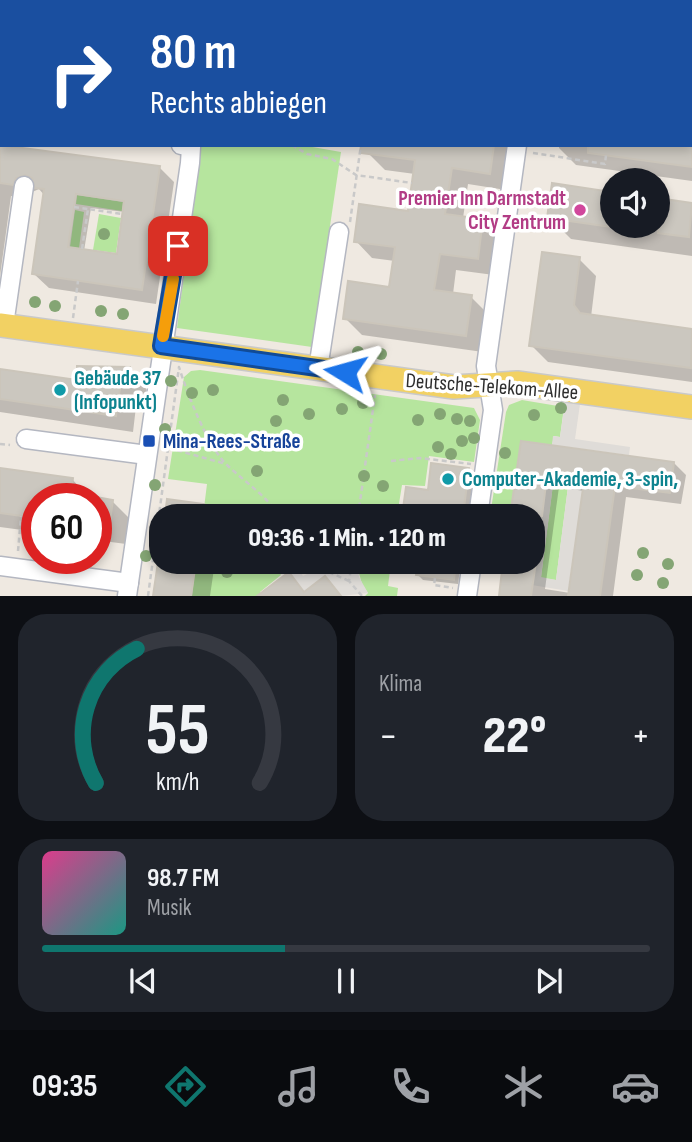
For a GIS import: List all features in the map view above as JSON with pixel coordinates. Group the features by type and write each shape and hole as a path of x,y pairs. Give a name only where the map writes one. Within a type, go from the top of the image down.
{"main road":[{"name":"Deutsche-Telekom-Allee","path":"2,325 454,387 517,383 692,407"}],"street":[{"path":"8,568 128,589 161,346 190,163 191,148 188,147"},
{"path":"480,504 493,410 486,366 517,148"},
{"path":"2,325 24,186"},
{"path":"318,369 339,232"},
{"path":"26,439 147,455"},
{"path":"464,592 469,574"}],"path":[{"path":"295,147 307,154 332,159 356,175 412,183"},
{"path":"517,148 605,164 606,155"},
{"path":"74,207 122,214"},
{"path":"82,249 88,209"},
{"path":"73,318 78,281"},
{"path":"148,596 179,367 190,402 226,464 269,504"},
{"path":"360,504 375,392"},
{"path":"119,397 139,395"},
{"path":"169,448 226,464"},
{"path":"391,461 451,461 477,465"},
{"path":"450,466 451,461"},
{"path":"8,568 21,516"},
{"path":"333,574 349,581 362,596"},
{"path":"349,581 350,574"},
{"path":"435,578 434,585 464,592"}],"green space":[{"path":"201,147 312,147 341,152 312,347 177,328"},
{"path":"77,195 123,202 122,211 76,204"},
{"path":"75,210 84,212 79,248 70,247"},
{"path":"99,214 121,218 116,253 93,250"},
{"path":"200,370 474,408 480,420 474,462 429,456 425,486 402,485 399,504 204,504 207,484 168,479 184,377 191,371"},
{"path":"522,400 564,407 560,437 554,436 552,445 521,441 512,504 492,504 506,412 509,405"},
{"path":"554,477 569,479 556,580 541,578 542,574 545,574 545,547"},
{"path":"195,574 281,575 260,592 262,596 192,596"},
{"path":"359,574 390,574 388,586 398,588 397,596 365,596 368,593"}],"shaded area":[{"path":"565,402 580,404 575,439 630,447 629,455 552,445 553,436 560,437"},
{"path":"547,476 554,477 545,546 545,504"},
{"path":"569,479 584,481 568,591 532,585 534,574 556,580"},
{"path":"291,574 359,574 368,593 341,596 304,592"}],"building":[{"path":"0,147 160,166 142,290 32,274 44,189 35,188 32,178 25,175 16,178 13,185 0,183","holes":["76,194 124,201 117,254 68,247"]},
{"path":"361,147 494,147 490,174 452,168 445,214 483,219 478,259 440,254 434,290 472,295 466,336 343,319 348,281 389,287 395,247 354,242 359,204 408,211 415,160 360,153"},
{"path":"588,147 692,147 692,167 588,153"},
{"path":"552,183 600,190 600,225 547,218"},
{"path":"670,200 692,203 689,237 670,235"},
{"path":"542,252 580,257 574,305 580,313 692,329 691,368 529,346"},
{"name":"Gebäude 37 (Infopunkt)","path":"77,366 130,367 130,383 121,382 116,416 0,399 0,369 77,380"},
{"path":"521,441 674,462 670,493 615,486 600,596 568,596 584,481 547,476 544,504 512,504"},
{"name":"Computer-Akademie, 3-spin,","path":"431,463 469,468 464,504 404,504 406,487 428,490"},
{"path":"0,468 73,478 72,483 21,483 21,516 0,513"},
{"path":"167,499 204,504 166,504"},
{"path":"156,574 194,574 191,596 153,596"},
{"path":"286,574 290,574 304,592 325,576 341,596 257,596"},
{"path":"416,574 455,574 454,580"},
{"path":"502,574 534,574 531,596 499,596"}],"slow traffic":[{"path":"163,336 173,279"}],"place":[{"name":"Premier Inn Darmstadt City Zentrum","path":"580,210"},
{"name":"Gebäude 37 (Infopunkt)","path":"60,390"},
{"name":"Mina-Rees-Straße","path":"149,441"},
{"name":"Computer-Akademie, 3-spin,","path":"448,479"}],"route":[{"path":"178,246 161,346 345,372"}]}
